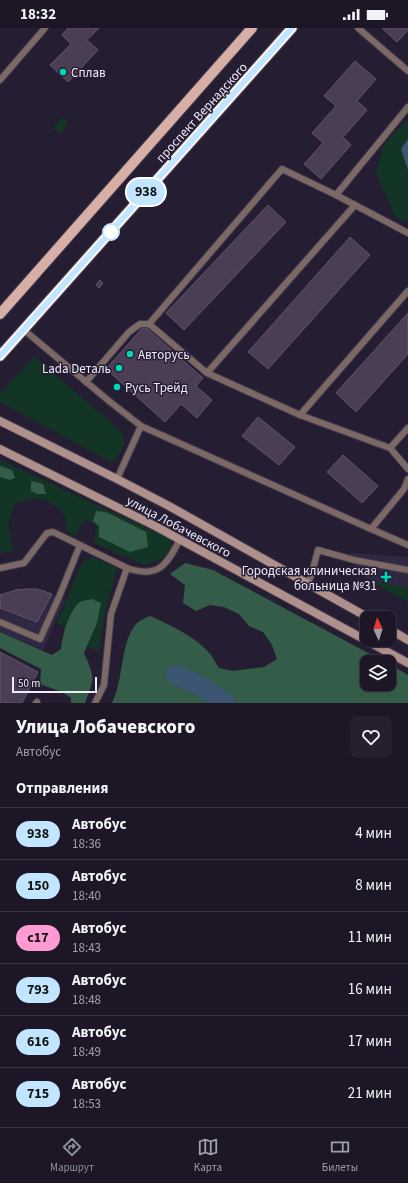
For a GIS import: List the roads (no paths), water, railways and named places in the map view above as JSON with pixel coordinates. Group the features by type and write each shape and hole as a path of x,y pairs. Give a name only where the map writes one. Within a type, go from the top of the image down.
{"main road":[{"name":"проспект Вернадского","path":"0,314 252,28"},
{"name":"проспект Вернадского","path":"0,356 292,28"},
{"name":"улица Лобачевского","path":"0,421 169,506 360,613"},
{"name":"улица Лобачевского","path":"0,449 180,539 408,663"},
{"path":"396,633 408,640"}],"lane":[{"path":"0,80 45,28"},
{"path":"358,28 408,71"},
{"path":"336,195 408,108"},
{"path":"149,324 282,169 336,195 408,233"},
{"path":"207,373 355,205"},
{"path":"300,415 408,291"},
{"path":"86,382 129,332 140,324 149,324 207,373 300,415 390,448 408,469"},
{"path":"24,330 141,426 408,545"},
{"path":"117,479 141,426"},
{"path":"390,448 408,428"},
{"path":"371,529 404,489 408,479"},
{"path":"0,568 24,563 47,533 53,532 134,571 152,572 158,570 172,556 180,539"},
{"path":"0,622 40,639 80,545"},
{"path":"307,584 311,576 318,550 354,560 408,570"},
{"path":"95,703 104,685 111,614 127,568"}],"water":[{"path":"408,139 408,170 401,149"}],"waterway":[{"path":"176,675 200,686 226,703"}],"place":[{"name":"Сплав","path":"63,72"},
{"name":"Авторусь","path":"130,354"},
{"name":"Lada Dеталь","path":"119,368"},
{"name":"Русь Трейд","path":"117,387"},
{"name":"Городская клиническая больница №31","path":"386,577"}]}
